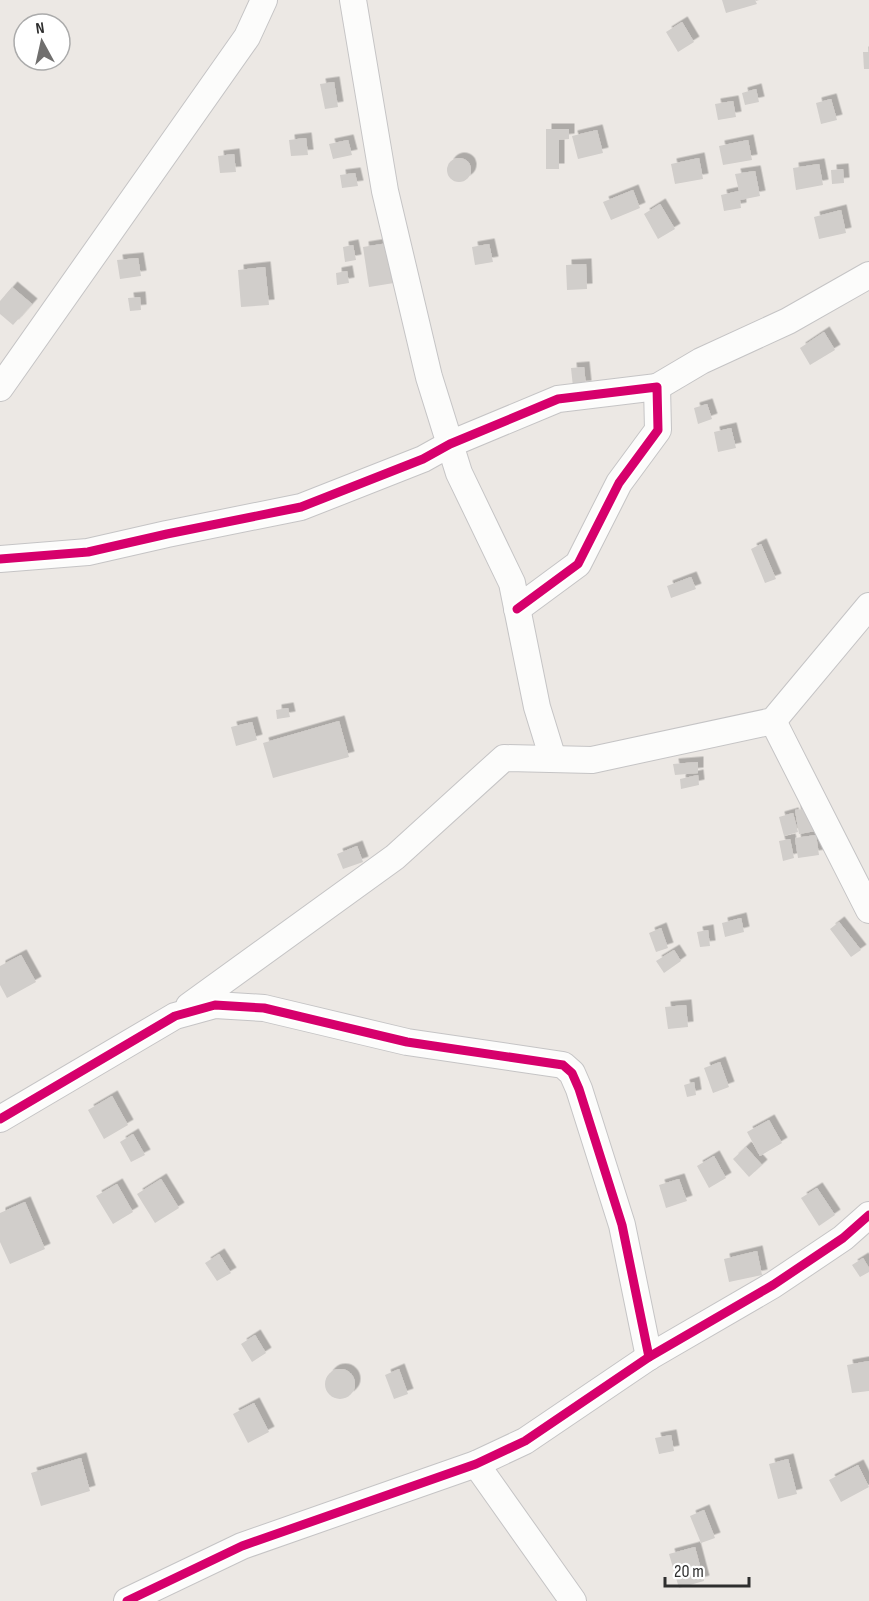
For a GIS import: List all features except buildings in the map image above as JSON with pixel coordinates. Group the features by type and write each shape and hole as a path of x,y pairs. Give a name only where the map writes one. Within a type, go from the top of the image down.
{"street":[{"path":"0,388 247,37 264,0"},
{"path":"352,0 385,191 429,377 459,473 512,583 537,707 553,759"},
{"path":"0,559 88,552 301,507 423,459 450,444 558,399 657,387 701,361 788,321 869,275"},
{"path":"517,609 578,564 619,483 658,430 657,387"},
{"path":"165,1022 211,992 395,857 504,758 592,760 773,721 869,606"},
{"path":"773,721 869,910"},
{"path":"0,1119 175,1016 215,1005 264,1008 406,1042 563,1065 572,1073 579,1089 622,1225 649,1357"},
{"path":"127,1601 242,1546 476,1464 525,1442 649,1357 773,1285 843,1238 868,1217"},
{"path":"476,1464 573,1601"}],"cycle path":[{"path":"0,559 88,552 301,507 423,459 450,444 558,399 657,387 658,430 619,483 578,564 517,609"},
{"path":"0,1119 175,1016 215,1005 264,1008 407,1042 563,1065 572,1073 579,1089 622,1225 649,1357"},
{"path":"127,1601 242,1546 476,1464 525,1441 649,1357 773,1285 843,1238 869,1215"}]}
